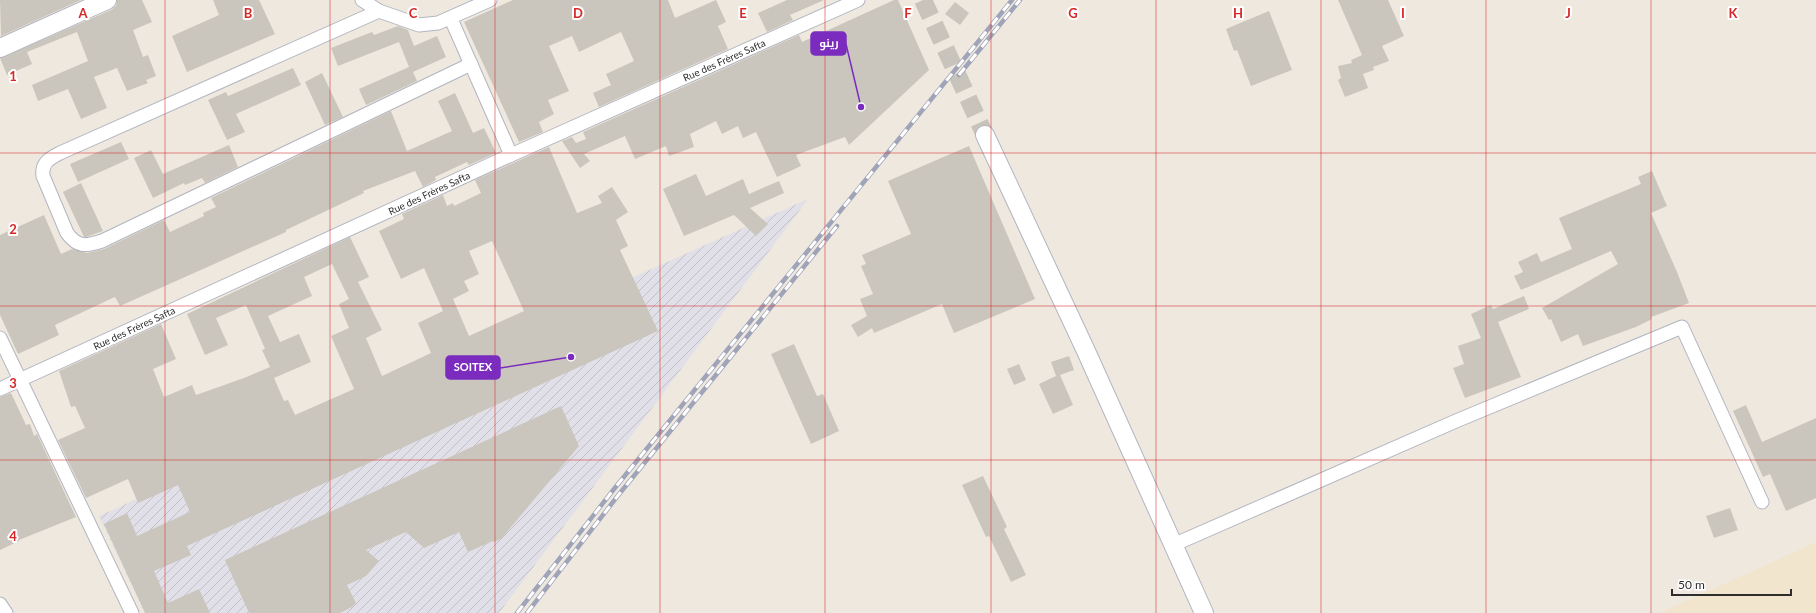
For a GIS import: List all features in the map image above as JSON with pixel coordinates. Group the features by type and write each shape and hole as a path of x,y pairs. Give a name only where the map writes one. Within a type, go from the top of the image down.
{"main road":[{"path":"0,48 107,0"},
{"path":"985,135 1204,613"}],"street":[{"path":"362,0 379,11 419,25 430,25 451,18 490,0"},
{"name":"Rue des Frères Safta","path":"0,389 511,155 858,0"},
{"path":"379,11 60,153 46,161 42,170 43,176 67,233 72,241 90,245 102,241 471,64"},
{"path":"451,18 511,155"},
{"path":"1173,545 1456,421 1682,327 1762,502"},
{"path":"0,338 132,613"},
{"path":"0,604 6,613"}],"shaded area":[{"path":"808,199 499,613 145,613 99,516"},
{"path":"1816,542 1816,613 1659,613 1751,572"}],"building":[{"path":"0,0 81,0 1,36"},
{"path":"117,0 142,0 152,22 133,30 143,57 148,55 156,76 146,80 148,83 127,91 117,68 94,77 107,108 81,119 68,89 38,101 32,85 88,61 77,32 27,52 32,64 7,75 0,58 111,10 116,6"},
{"path":"213,0 259,0 275,34 187,72 172,36 219,15"},
{"path":"513,0 668,0 675,18 716,0 726,22 718,26 728,49 599,107 593,93 611,85 606,74 634,61 621,32 579,52 572,36 549,46 569,91 548,100 554,114 539,122 543,132 519,142 464,22"},
{"path":"787,0 824,0 790,15 793,20 767,32 758,13"},
{"path":"894,0 898,0 929,70 849,145 845,137 796,155 801,166 777,177 756,132 743,138 738,126 722,134 716,121 690,134 694,147 669,156 666,146 635,159 625,136 584,154 590,161 580,168 562,141 572,137 576,143 586,139 583,132 799,35 802,42"},
{"path":"1338,0 1388,0 1404,36 1382,46 1389,61 1373,67 1374,70 1363,74 1368,88 1345,97 1338,80 1341,78 1338,66 1352,63 1351,60 1362,55"},
{"path":"955,2 969,13 960,25 945,14"},
{"path":"1269,11 1292,70 1251,86 1237,50 1234,51 1226,29"},
{"path":"398,26 408,30 414,46 437,36 446,57 413,72 417,81 366,105 359,89 409,67 399,42 338,66 331,48 372,32 374,35"},
{"path":"293,68 301,85 236,114 245,132 227,140 208,100 226,92 228,96"},
{"path":"322,73 343,117 325,125 305,82"},
{"path":"455,93 473,133 484,128 496,153 469,165 467,162 435,177 436,180 423,187 415,171 363,191 364,193 286,230 286,232 120,306 115,297 55,325 59,335 18,354 0,315 0,235 44,215 61,254 72,249 87,253 104,249 164,220 170,232 204,216 203,213 216,207 211,198 391,111 407,151 452,131 438,101"},
{"path":"121,142 129,159 78,182 70,164"},
{"path":"229,145 238,167 205,183 202,178 185,185 184,183 153,198 134,158 151,150 163,174"},
{"path":"969,146 1035,299 954,333 942,304 874,333 872,328 858,337 851,325 867,316 860,299 873,294 861,266 866,264 862,255 911,234 888,181"},
{"path":"549,147 577,213 602,203 598,196 612,187 628,212 616,220 628,246 620,250 658,331 187,546 191,555 154,571 168,603 199,589 210,613 145,613 104,524 127,513 137,536 190,512 178,485 138,503 128,479 86,498 58,440 85,428 75,406 71,407 59,371 161,324 176,359 153,369 164,397 192,385 196,395 270,367 262,350 265,349 246,305 216,318 228,345 205,355 187,314 350,237 369,277 358,282 382,330 366,338 382,376 431,353 418,323 443,311 424,268 401,279 379,231 404,219 402,214 443,195 447,206 453,203 454,206 481,193 475,180","holes":["492,241 524,311 469,336 453,299 469,291 464,281 479,274 469,251","332,264 349,299 339,304 349,328 331,336 354,389 295,415 288,400 284,401 274,378 311,362 299,334 280,342 268,316 312,296 304,277"]},
{"path":"1652,171 1667,206 1651,213 1689,303 1651,317 1652,319 1636,327 1583,346 1578,334 1561,342 1551,319 1549,320 1542,308 1618,264 1611,251 1521,290 1514,276 1523,272 1518,262 1537,253 1541,262 1572,249 1559,218 1641,184 1638,177"},
{"path":"696,174 706,196 743,179 749,194 779,181 784,193 750,208 768,224 756,236 734,215 684,236 663,189"},
{"path":"81,183 103,231 86,237 84,237 63,192"},
{"path":"1524,296 1529,309 1498,322 1521,377 1465,398 1453,368 1464,364 1458,346 1481,338 1471,314 1491,305 1493,309"},
{"path":"794,344 817,396 823,394 839,431 811,444 771,354"},
{"path":"1069,356 1074,370 1060,375 1073,405 1053,414 1039,384 1056,376 1051,362"},
{"path":"1019,364 1026,380 1014,385 1007,369"},
{"path":"11,393 26,425 30,424 34,436 37,434 76,517 19,540 0,550 0,397"},
{"path":"1746,405 1762,442 1816,418 1816,498 1786,511 1770,474 1763,477 1733,411"},
{"path":"561,406 579,446 501,539 468,552 459,532 424,548 406,532 366,550 379,561 366,576 347,585 356,603 352,607 340,613 249,613 225,560"},
{"path":"983,476 1007,527 1004,529 1026,575 1011,582 989,536 986,537 962,485"},
{"path":"1730,508 1738,530 1714,538 1706,516"}],"tunnel":[{"path":"923,0 985,135"}],"railway":[{"path":"517,613 614,489 1012,0"},
{"path":"959,75 1020,0"},
{"path":"527,613 620,493 837,226"}],"place":[{"name":"رينو","path":"861,107"},
{"name":"SOITEX","path":"571,357"}]}
